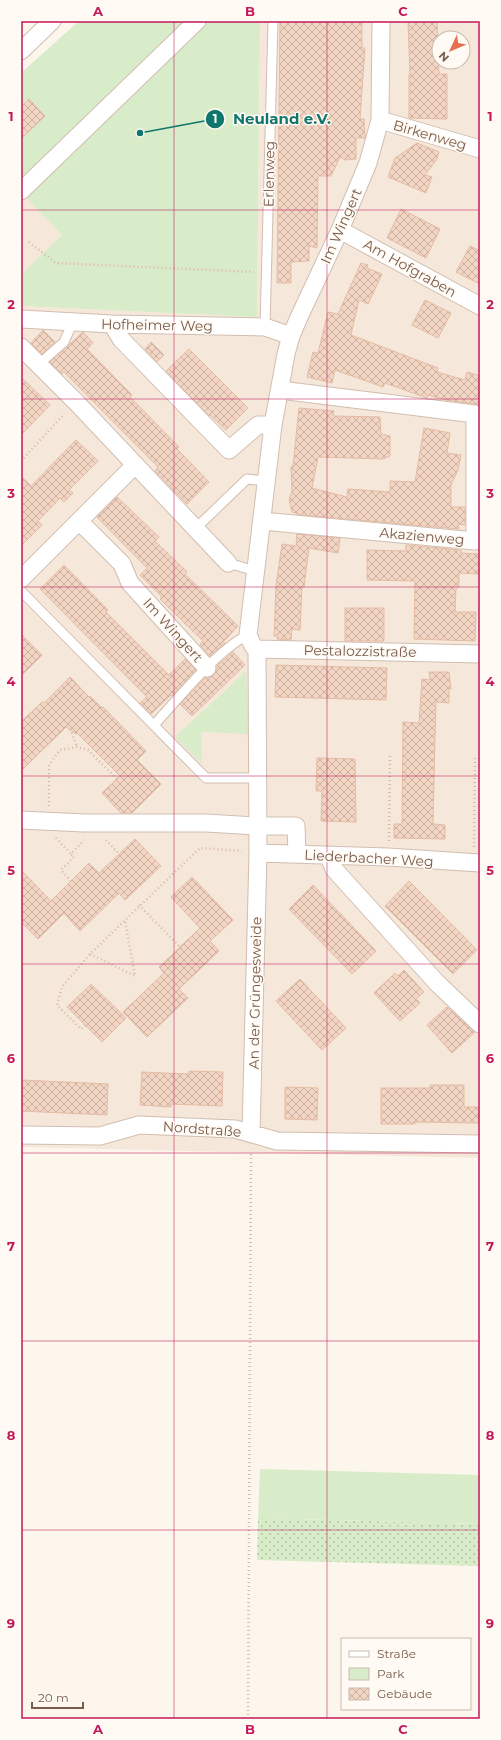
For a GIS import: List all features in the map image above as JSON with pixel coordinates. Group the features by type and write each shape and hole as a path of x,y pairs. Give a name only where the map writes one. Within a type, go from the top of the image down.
{"street":[{"path":"21,50 52,21"},
{"path":"21,191 198,21"},
{"name":"Im Wingert","path":"252,642 255,571 273,425 290,336 340,230 368,163 380,120 381,21"},
{"name":"Birkenweg","path":"380,120 480,149"},
{"name":"Am Hofgraben","path":"340,230 480,306"},
{"name":"Hofheimer Weg","path":"21,320 112,324 265,327 290,336"},
{"path":"112,324 121,339 229,450 258,425 273,425"},
{"path":"21,347 76,402 195,529 227,567"},
{"name":"Akazienweg","path":"262,521 475,541 475,414 280,390"},
{"path":"21,579 135,465"},
{"name":"Im Wingert","path":"79,521 122,564 130,583 207,668"},
{"name":"Pestalozzistraße","path":"252,642 480,654"},
{"name":"An der Grüngesweide","path":"252,642 258,853 252,1133"},
{"path":"21,820 84,823 206,823 257,826 296,826 297,854"},
{"name":"Liederbacher Weg","path":"258,853 388,857 477,863"},
{"path":"328,855 334,869 437,983 480,1024"},
{"name":"Nordstraße","path":"21,1135 100,1136 139,1125 235,1129 252,1133 277,1142 480,1144"}],"lane":[{"name":"Erlenweg","path":"265,327 273,21"},
{"path":"38,365 64,342 73,322"},
{"path":"195,529 247,479 267,481"},
{"path":"227,567 255,571"},
{"path":"21,591 206,778 257,778"},
{"name":"Im Wingert","path":"207,668 237,640 252,642"},
{"path":"154,725 207,668"}],"path":[{"path":"29,242 56,263 267,273"},
{"path":"21,461 76,402"},
{"path":"70,729 77,747"},
{"path":"49,821 49,765 60,750 77,747 88,750 117,779"},
{"path":"388,857 390,755"},
{"path":"475,758 477,863"},
{"path":"71,881 61,870 74,857 71,854 86,839"},
{"path":"85,1025 81,1029 58,1005 62,987 90,954 125,921 139,905 200,848 258,853"},
{"path":"139,905 180,947"},
{"path":"90,954 135,976 125,921"},
{"path":"248,1719 252,1133"}],"shaded area":[{"path":"260,21 480,21 480,1158 21,1147 21,306 257,317"},
{"path":"21,192 63,235 21,275"}],"green space":[{"path":"79,21 260,21 257,317 21,306 21,275 62,235 21,192 21,73"},
{"path":"246,671 249,734 201,732 202,764 175,737"},
{"path":"260,1469 480,1475 480,1524 258,1518"},
{"path":"258,1518 480,1524 480,1566 257,1560"}],"building":[{"path":"280,21 362,21 362,48 365,48 360,119 364,119 365,138 356,138 356,159 345,160 340,157 331,176 318,176 317,248 309,246 309,261 291,262 291,283 277,283"},
{"path":"408,21 437,21 437,30 431,30 431,70 439,70 439,74 447,74 447,119 409,118 410,74"},
{"path":"29,99 45,116 21,139 21,107"},
{"path":"417,143 439,152 437,159 425,175 432,177 426,193 388,177 395,158"},
{"path":"401,209 440,229 426,258 387,238"},
{"path":"470,246 480,251 480,284 456,272"},
{"path":"361,263 368,265 367,268 382,274 368,304 359,300 351,335 438,368 437,372 465,380 467,372 480,376 480,405 446,400 428,395 427,398 385,383 383,387 335,370 332,383 307,377 313,352 318,353 328,312 338,314"},
{"path":"425,300 451,313 438,338 412,325"},
{"path":"43,330 55,342 42,354 31,343"},
{"path":"83,332 93,343 87,349 132,395 130,397 179,447 177,449 209,482 187,504 155,471 158,467 64,372 62,374 50,362"},
{"path":"151,342 164,355 157,362 145,349"},
{"path":"189,349 248,408 226,430 210,415 209,416 166,371"},
{"path":"21,377 50,405 21,435"},
{"path":"299,408 334,411 333,416 380,417 381,434 390,436 390,456 383,459 318,457 312,488 347,497 348,489 390,492 390,481 415,482 424,428 450,433 447,453 461,455 458,470 451,485 451,507 465,507 465,525 458,524 459,529 301,515 292,512 289,500 292,492 291,467 293,466"},
{"path":"76,440 98,461 69,490 73,493 64,502 60,498 38,521 42,525 21,546 21,476 31,486"},
{"path":"117,497 159,537 155,541 187,572 185,574 238,626 223,642 225,643 210,656 200,645 203,641 160,599 162,597 140,575 147,568 97,517"},
{"path":"297,534 340,538 338,553 309,548 304,587 302,586 300,630 292,629 291,640 277,639 277,634 274,637 276,586 282,544 296,546"},
{"path":"406,545 461,550 461,553 479,554 479,574 459,573 459,586 456,589 455,612 476,612 475,641 414,639 415,581 367,580 367,550 406,551"},
{"path":"64,565 108,610 106,612 169,675 185,659 196,670 172,696 171,695 151,714 140,703 147,697 40,589"},
{"path":"345,608 384,608 384,641 345,641"},
{"path":"21,634 42,655 21,676"},
{"path":"233,652 245,665 192,716 180,704 205,678 214,675 217,666"},
{"path":"276,665 387,668 386,700 275,697"},
{"path":"429,672 449,672 451,689 449,689 449,703 436,702 433,824 445,825 445,839 394,838 394,824 402,824 403,722 419,723 422,679 430,680"},
{"path":"70,677 89,697 90,696 102,708 103,707 146,751 137,760 161,784 132,813 121,813 102,793 120,776 77,733 76,734 66,727 21,771 21,722 42,702 44,703"},
{"path":"317,758 355,759 356,822 321,821 322,791 316,791"},
{"path":"135,839 161,866 125,900 119,893 80,931 64,913 38,939 21,922 21,870 51,901 89,863 99,873"},
{"path":"192,877 233,920 210,941 219,951 179,989 188,998 147,1037 123,1012 164,973 159,967 200,928 171,897"},
{"path":"409,881 477,950 453,974 385,906"},
{"path":"313,885 376,951 352,974 289,909"},
{"path":"404,970 424,992 416,999 420,1003 400,1021 374,993 395,973 398,976"},
{"path":"300,979 346,1028 322,1050 276,1001"},
{"path":"91,984 126,1018 102,1042 67,1007"},
{"path":"447,1007 475,1032 452,1053 427,1025"},
{"path":"189,1071 223,1072 222,1106 171,1104 171,1107 140,1105 142,1072 188,1074"},
{"path":"21,1080 108,1084 107,1115 21,1111"},
{"path":"430,1085 464,1085 464,1107 479,1107 478,1123 415,1122 415,1124 381,1124 381,1088 430,1088"},
{"path":"285,1087 318,1088 317,1120 285,1119"}],"place":[{"name":"Neuland e.V.","path":"140,133"}]}
